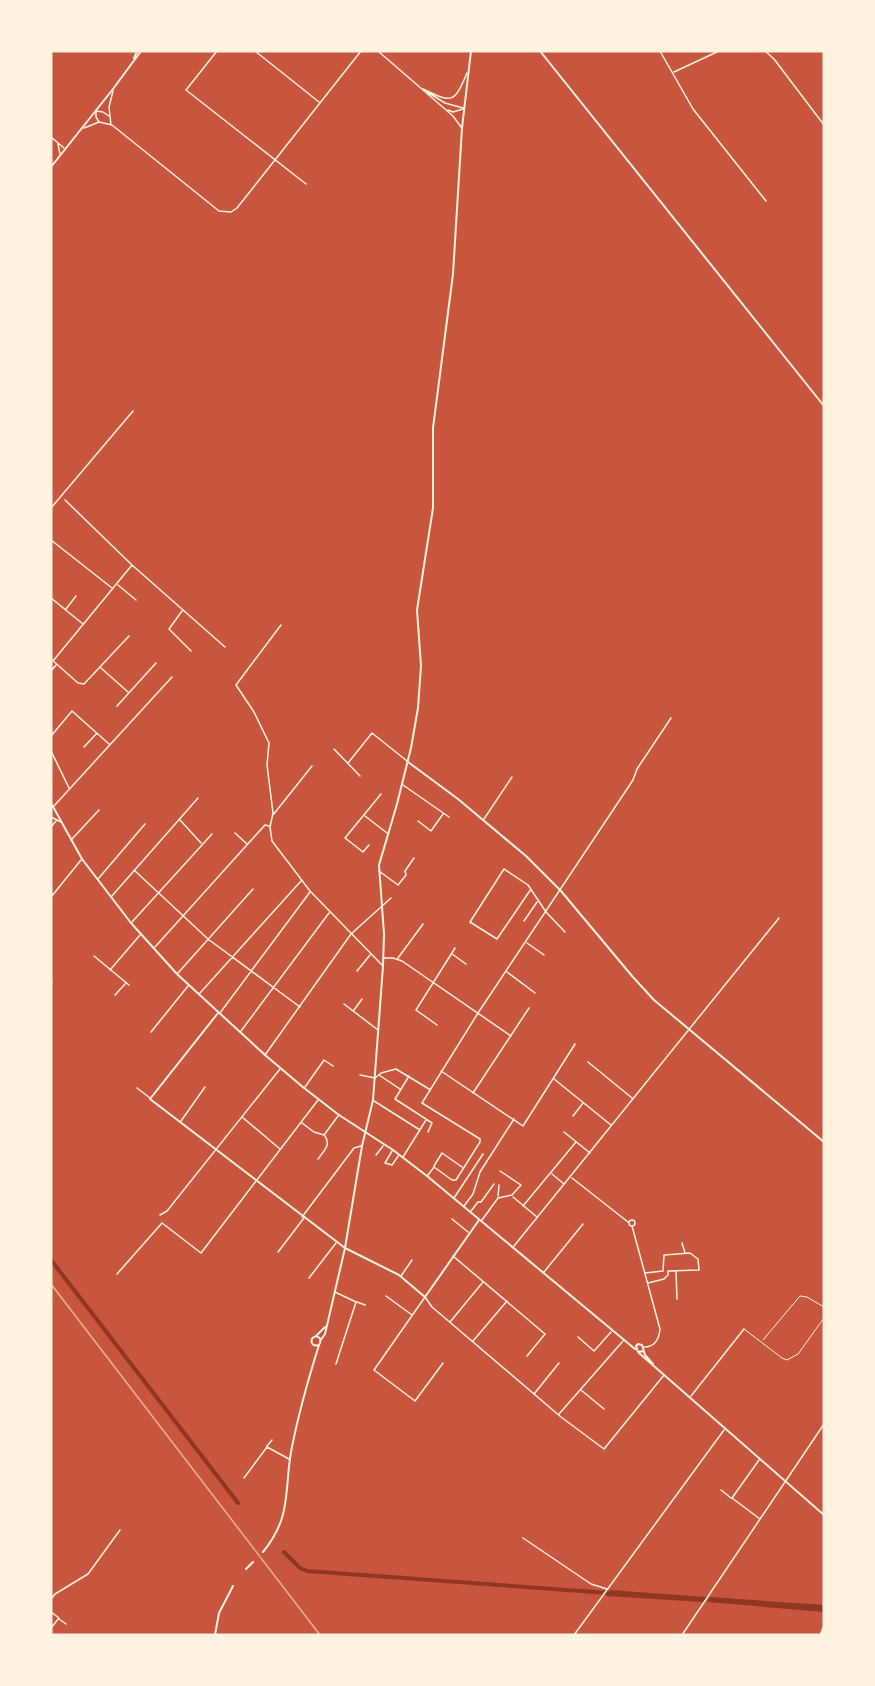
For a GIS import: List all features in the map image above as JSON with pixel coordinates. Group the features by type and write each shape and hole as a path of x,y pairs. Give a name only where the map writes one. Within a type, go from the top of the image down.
{"highway":[{"path":"821,1635 824,1627"}],"street":[{"path":"51,167 113,90 139,51"},
{"path":"217,51 186,90 306,184"},
{"path":"255,51 320,103"},
{"path":"78,131 99,122 112,125 219,211 231,212 237,208 361,51"},
{"path":"378,51 445,109 462,128"},
{"path":"540,51 824,406"},
{"path":"660,51 693,109 766,201"},
{"path":"672,73 719,51"},
{"path":"765,51 824,125"},
{"path":"263,1552 284,1516 290,1459 302,1398 327,1325 345,1248 362,1146 373,1100 383,966 379,870 408,762 418,708 421,666 417,610 433,508 433,428 453,274 462,128 470,52"},
{"path":"421,88 445,100 451,99 460,90 467,73"},
{"path":"421,88 445,103 458,105 464,109"},
{"path":"112,125 109,117 109,100 113,90"},
{"path":"445,109 460,112 464,109"},
{"path":"96,111 103,112 109,117"},
{"path":"96,111 99,122"},
{"path":"51,137 65,149"},
{"path":"58,143 60,155"},
{"path":"51,508 133,411"},
{"path":"65,500 132,565 225,647"},
{"path":"51,540 113,589"},
{"path":"129,636 86,683 81,684 52,660 132,565"},
{"path":"117,584 136,600"},
{"path":"65,609 76,596"},
{"path":"51,598 84,624"},
{"path":"183,610 169,629 191,651"},
{"path":"281,625 236,685 258,720 269,743 267,765 272,841 310,891 383,966"},
{"path":"117,706 156,663"},
{"path":"51,671 57,664"},
{"path":"100,668 129,693"},
{"path":"53,807 172,677"},
{"path":"51,736 72,711 110,745"},
{"path":"433,1167 452,1180 456,1180 480,1142 479,1137 422,1103 478,1013 633,780 670,718"},
{"path":"84,747 97,733"},
{"path":"348,763 372,733 483,820 526,856 561,891 654,1000 824,1142"},
{"path":"334,749 360,776"},
{"path":"51,751 70,789"},
{"path":"272,816 312,766"},
{"path":"483,820 512,777"},
{"path":"401,784 449,817"},
{"path":"369,845 363,852 345,838 381,794"},
{"path":"110,897 198,798"},
{"path":"51,803 82,859 110,897 153,949 219,1014 319,1100 427,1176 612,1331 636,1347 639,1353 659,1370"},
{"path":"71,840 99,810"},
{"path":"418,821 431,831 443,813"},
{"path":"364,815 388,834"},
{"path":"51,817 61,822"},
{"path":"51,827 57,820"},
{"path":"179,820 203,844"},
{"path":"97,879 145,824"},
{"path":"153,949 265,825 270,827"},
{"path":"235,833 247,844"},
{"path":"131,923 213,834"},
{"path":"379,870 398,885 414,858"},
{"path":"51,897 82,859"},
{"path":"531,889 497,939 470,922 504,869 528,885 531,889 539,900 546,912 565,932"},
{"path":"134,870 208,939 300,1006"},
{"path":"199,995 301,880"},
{"path":"177,974 253,889"},
{"path":"150,1099 219,1014 310,891"},
{"path":"265,1055 351,934 391,898"},
{"path":"524,921 539,900"},
{"path":"240,1032 330,912"},
{"path":"514,1247 779,918"},
{"path":"398,959 423,924"},
{"path":"110,970 140,934"},
{"path":"526,943 544,955"},
{"path":"437,1025 416,1010 455,948"},
{"path":"451,954 466,964"},
{"path":"357,971 370,955"},
{"path":"94,956 129,985"},
{"path":"383,958 398,959 511,1036"},
{"path":"507,971 535,993"},
{"path":"115,995 126,982"},
{"path":"151,1032 188,985"},
{"path":"353,1011 362,999"},
{"path":"344,1004 379,1031"},
{"path":"473,1092 528,1008"},
{"path":"441,1071 523,1126 575,1044"},
{"path":"304,1088 324,1060 333,1066"},
{"path":"588,1062 633,1098"},
{"path":"160,1215 167,1211 280,1068"},
{"path":"360,1075 375,1078 396,1069 430,1090"},
{"path":"379,1075 401,1090"},
{"path":"409,1076 395,1099 432,1123 428,1132"},
{"path":"554,1079 612,1126"},
{"path":"180,1122 205,1087"},
{"path":"137,1088 345,1248 400,1276 432,1307 601,1448 606,1449 664,1375"},
{"path":"117,1274 162,1223 201,1253 319,1100"},
{"path":"373,1100 420,1130"},
{"path":"573,1116 583,1103"},
{"path":"324,1135 339,1115"},
{"path":"242,1116 280,1149"},
{"path":"403,1158 426,1119"},
{"path":"464,1206 472,1194 480,1173 514,1119"},
{"path":"301,1123 314,1132 324,1135 328,1140 328,1146 318,1159"},
{"path":"564,1132 591,1154"},
{"path":"524,1206 576,1142"},
{"path":"376,1155 384,1144"},
{"path":"278,1252 354,1148 362,1146"},
{"path":"393,1150 386,1163 392,1165 399,1155"},
{"path":"427,1176 442,1153 464,1168"},
{"path":"453,1198 483,1154"},
{"path":"498,1198 512,1195 521,1185 500,1171"},
{"path":"551,1173 565,1185"},
{"path":"571,1178 632,1226 660,1329 656,1342 639,1353"},
{"path":"471,1212 494,1184"},
{"path":"443,1363 415,1401 375,1373 374,1368 469,1233 498,1198 499,1185"},
{"path":"513,1197 538,1218"},
{"path":"632,1226 635,1223 633,1215"},
{"path":"452,1219 469,1233"},
{"path":"628,1222 633,1220"},
{"path":"543,1273 583,1224"},
{"path":"309,1278 337,1242"},
{"path":"682,1244 685,1253"},
{"path":"645,1273 699,1270 698,1259 690,1253 664,1255 663,1271"},
{"path":"453,1256 545,1334 527,1356"},
{"path":"400,1276 412,1260"},
{"path":"648,1283 664,1279 668,1271"},
{"path":"676,1271 677,1299"},
{"path":"450,1322 483,1282"},
{"path":"334,1291 365,1305"},
{"path":"386,1296 412,1315"},
{"path":"473,1341 507,1301"},
{"path":"336,1364 356,1302"},
{"path":"314,1361 312,1339 327,1325"},
{"path":"690,1397 744,1329"},
{"path":"578,1337 594,1351 612,1331"},
{"path":"316,1336 320,1343"},
{"path":"559,1415 624,1340"},
{"path":"313,1345 320,1343"},
{"path":"636,1347 640,1344 648,1359 664,1375 824,1515"},
{"path":"534,1394 559,1363"},
{"path":"580,1389 604,1409"},
{"path":"682,1635 824,1424"},
{"path":"574,1635 725,1428"},
{"path":"244,1478 272,1440"},
{"path":"267,1447 290,1459"},
{"path":"732,1498 760,1459"},
{"path":"721,1490 760,1519"},
{"path":"51,1599 88,1574 120,1530"},
{"path":"523,1538 591,1584 608,1589"},
{"path":"246,1569 253,1562"},
{"path":"215,1635 219,1613 233,1586"},
{"path":"51,1612 66,1624"},
{"path":"51,1628 59,1618"}],"lane":[{"path":"761,1340 765,1339 800,1296 807,1297 824,1307"},
{"path":"744,1329 782,1358 788,1360 798,1354 824,1318"}],"shaded area":[{"path":"610,1590 707,1597 703,1602 606,1596"},
{"path":"710,1597 824,1605 824,1612 707,1602"}],"waterway":[{"path":"51,1260 238,1503"},
{"path":"284,1552 300,1568 307,1571 608,1593"}],"railway":[{"path":"51,1284 320,1635"}]}
